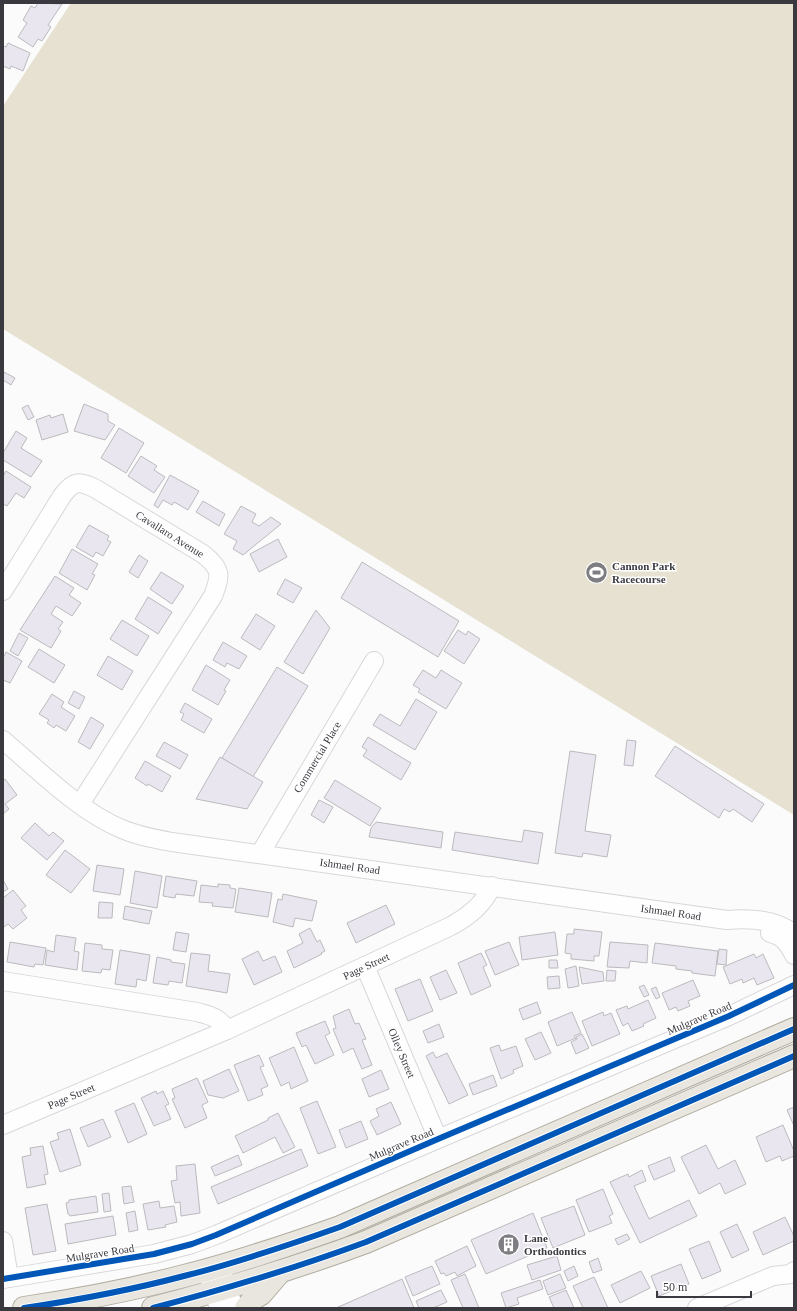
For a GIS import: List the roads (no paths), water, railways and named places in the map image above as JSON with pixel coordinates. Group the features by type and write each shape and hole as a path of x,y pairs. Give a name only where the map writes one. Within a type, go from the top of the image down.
{"main road":[{"path":"24,1308 110,1293 214,1268 264,1254 340,1227 794,1030"},
{"path":"154,1308 223,1299 280,1272 359,1244 423,1218 794,1056"},
{"path":"246,1308 254,1298 261,1294 280,1272"}],"street":[{"name":"Cavallaro Avenue","path":"3,591 62,496 69,487 78,482 87,484 96,489 203,554 212,561 219,570 219,581 213,596 80,804"},
{"name":"Commercial Place","path":"260,854 374,661"},
{"name":"Ishmael Road","path":"3,740 80,804 112,825 142,836 172,842 727,920 746,919 783,926 794,934"},
{"name":"Page Street","path":"3,1125 227,1030 462,920 481,905 492,886"},
{"name":"Ishmael Road","path":"727,920 744,928 772,933 781,937 789,945 794,955"},
{"name":"Olley Street","path":"365,966 438,1139"},
{"path":"3,981 197,1012 213,1016 222,1022 227,1030"},
{"name":"Mulgrave Road","path":"6,1279 154,1254 192,1244 729,1016 794,985"},
{"path":"3,1241 6,1279"},
{"path":"214,1268 223,1299"},
{"path":"697,1308 773,1276 793,1276"}],"place":[{"name":"Cannon Park Racecourse","path":"596,572"},
{"name":"Lane Orthodontics","path":"509,1244"}]}
